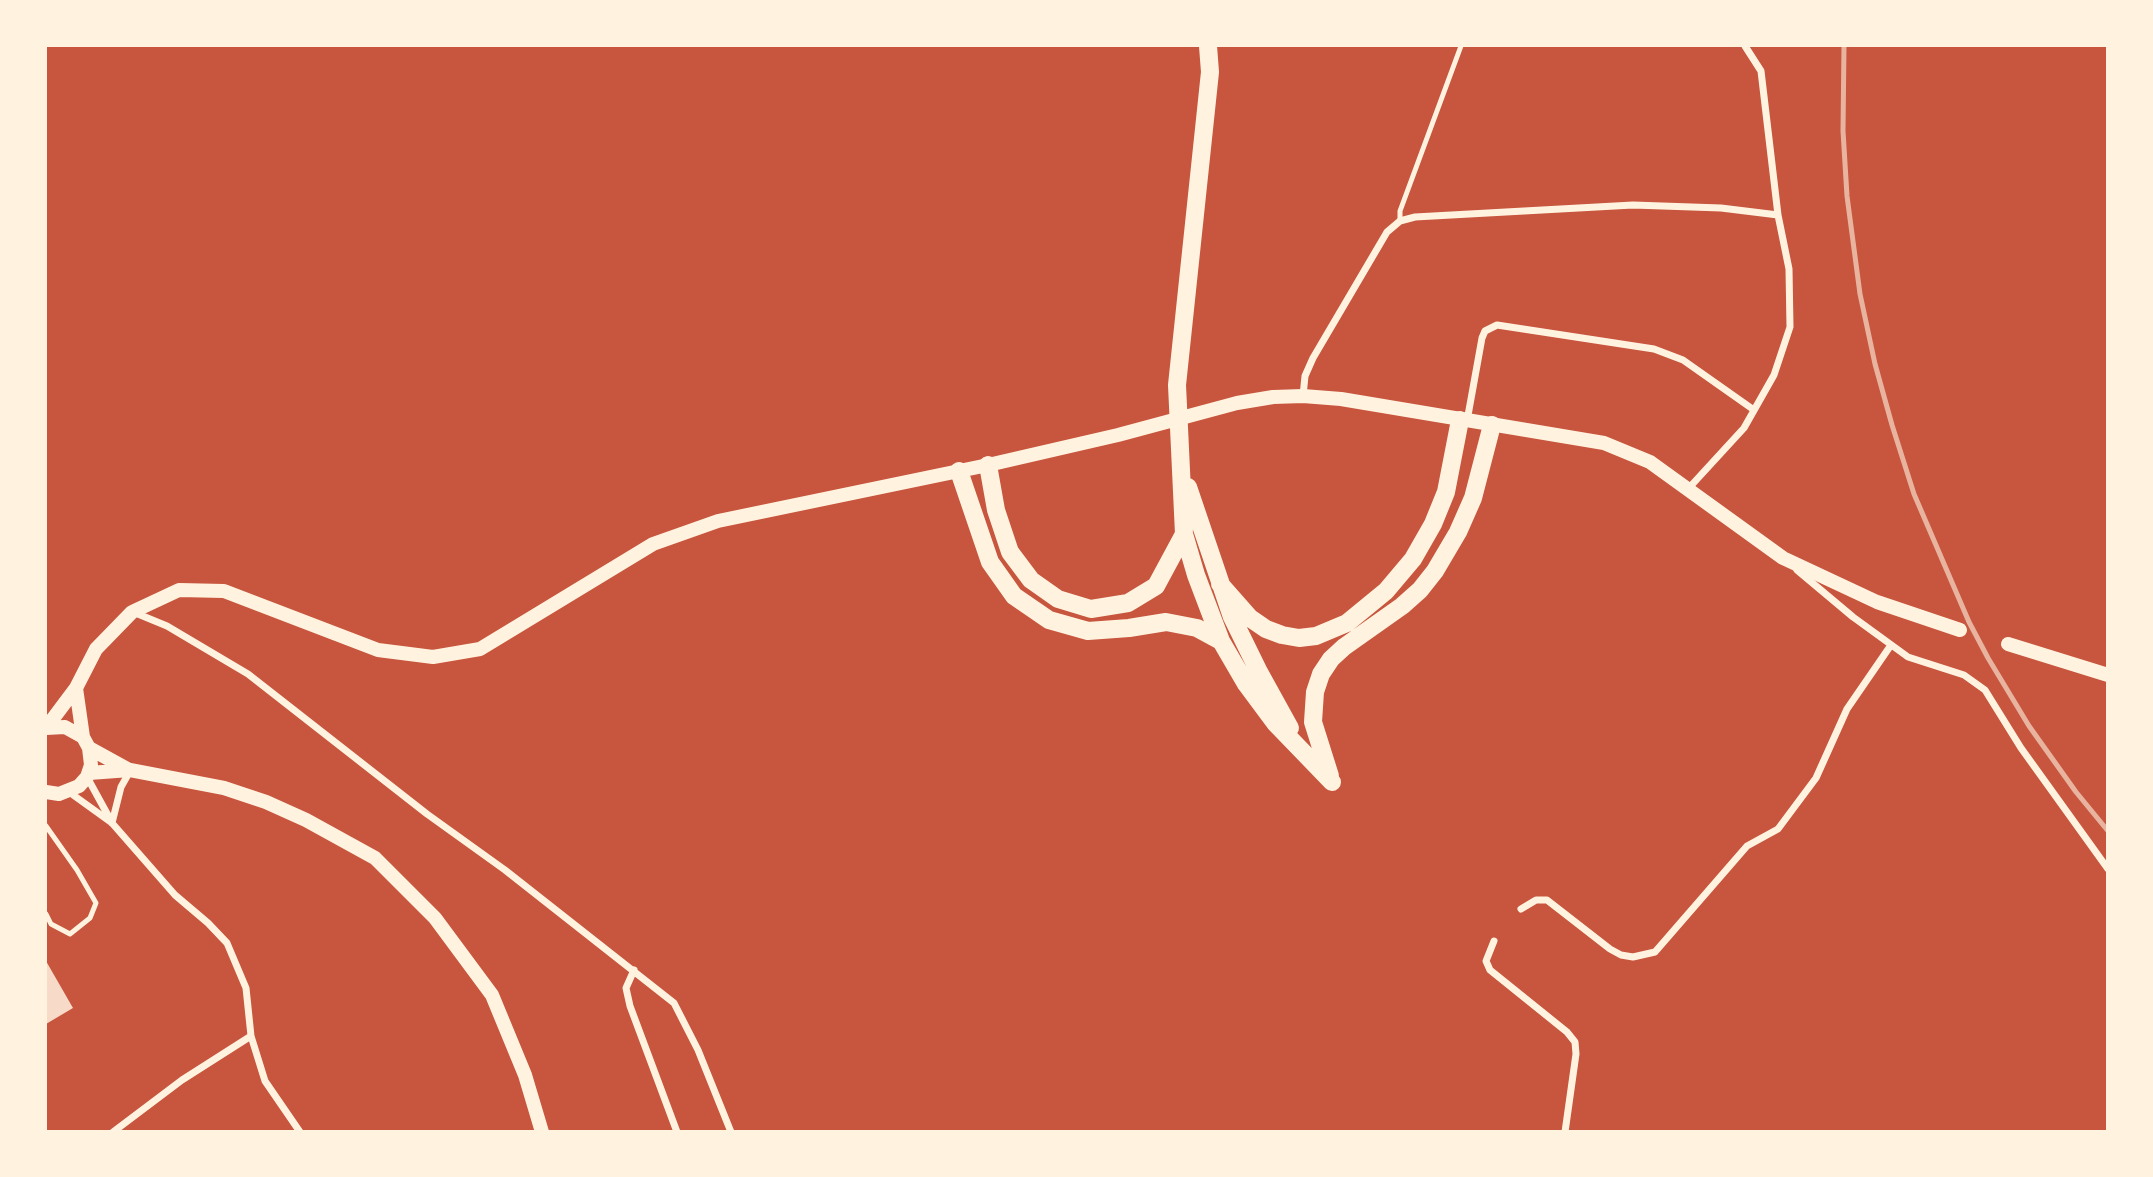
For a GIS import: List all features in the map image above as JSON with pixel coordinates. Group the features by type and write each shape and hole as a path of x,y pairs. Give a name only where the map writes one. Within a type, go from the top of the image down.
{"main road":[{"path":"1208,46 1210,72 1177,384 1184,534 1221,641 1261,706 1332,782 1313,722 1315,692 1321,674 1331,659 1344,647 1402,606 1420,590 1435,571 1458,532 1473,498 1492,425"},
{"path":"46,728 76,688 96,649 132,612 179,590 224,592 378,650 433,657 480,649 653,544 718,521 988,465 1118,435 1237,403 1273,397 1341,399 1604,443 1650,463 1783,558 1878,602 1960,630"},
{"path":"1220,584 1250,618 1266,629 1282,635 1298,638 1316,636 1347,623 1386,591 1413,559 1433,524 1446,492 1463,421"},
{"path":"1181,464 1220,584 1243,643 1304,752"},
{"path":"988,465 996,510 1010,552 1031,580 1058,599 1091,609 1128,603 1156,586 1184,534"},
{"path":"959,471 990,562 1014,596 1049,620 1088,631 1166,622 1197,628 1221,641"},
{"path":"2008,643 2108,675"},
{"path":"46,792 59,794 79,786 88,775 91,765 76,688"},
{"path":"46,728 65,727 130,770"},
{"path":"88,775 130,770 224,788 306,820 374,859 435,918 492,995 525,1075 542,1132"}],"street":[{"path":"1688,489 1744,428 1774,375 1790,327 1789,269 1779,215 1761,71 1745,46"},
{"path":"1303,396 1305,376 1313,358 1387,232 1399,221 1415,217 1633,205 1721,208 1779,215"},
{"path":"1463,421 1482,338 1485,331 1497,326 1654,349 1683,360 1754,410"},
{"path":"1783,558 1853,617 1908,657 1964,675 1984,690 2021,748 2108,869"},
{"path":"132,612 167,626 248,674 674,1003 698,1050 731,1132"},
{"path":"1521,909 1536,900 1547,900 1609,949 1621,955 1633,957 1655,952 1747,846 1778,829 1816,778 1847,709 1891,645"},
{"path":"112,823 121,787 130,770"},
{"path":"88,775 112,823"},
{"path":"69,792 112,823 175,895 227,943 246,988 251,1036 265,1081 300,1132"},
{"path":"1494,942 1486,961 1490,971 1567,1032 1575,1042 1576,1054 1565,1132"},
{"path":"634,970 626,988 630,1006 677,1132"},
{"path":"113,1132 182,1080 251,1036"}],"lane":[{"path":"1399,221 1400,211 1461,46"},
{"path":"46,826 96,903 90,918 70,934 51,924 46,914"}],"building":[{"path":"46,961 73,1008 46,1024"}],"railway":[{"path":"1844,46 1843,131 1847,196 1860,294 1875,364 1914,494 1969,622 1988,658 2029,726 2076,792 2108,831"}]}
